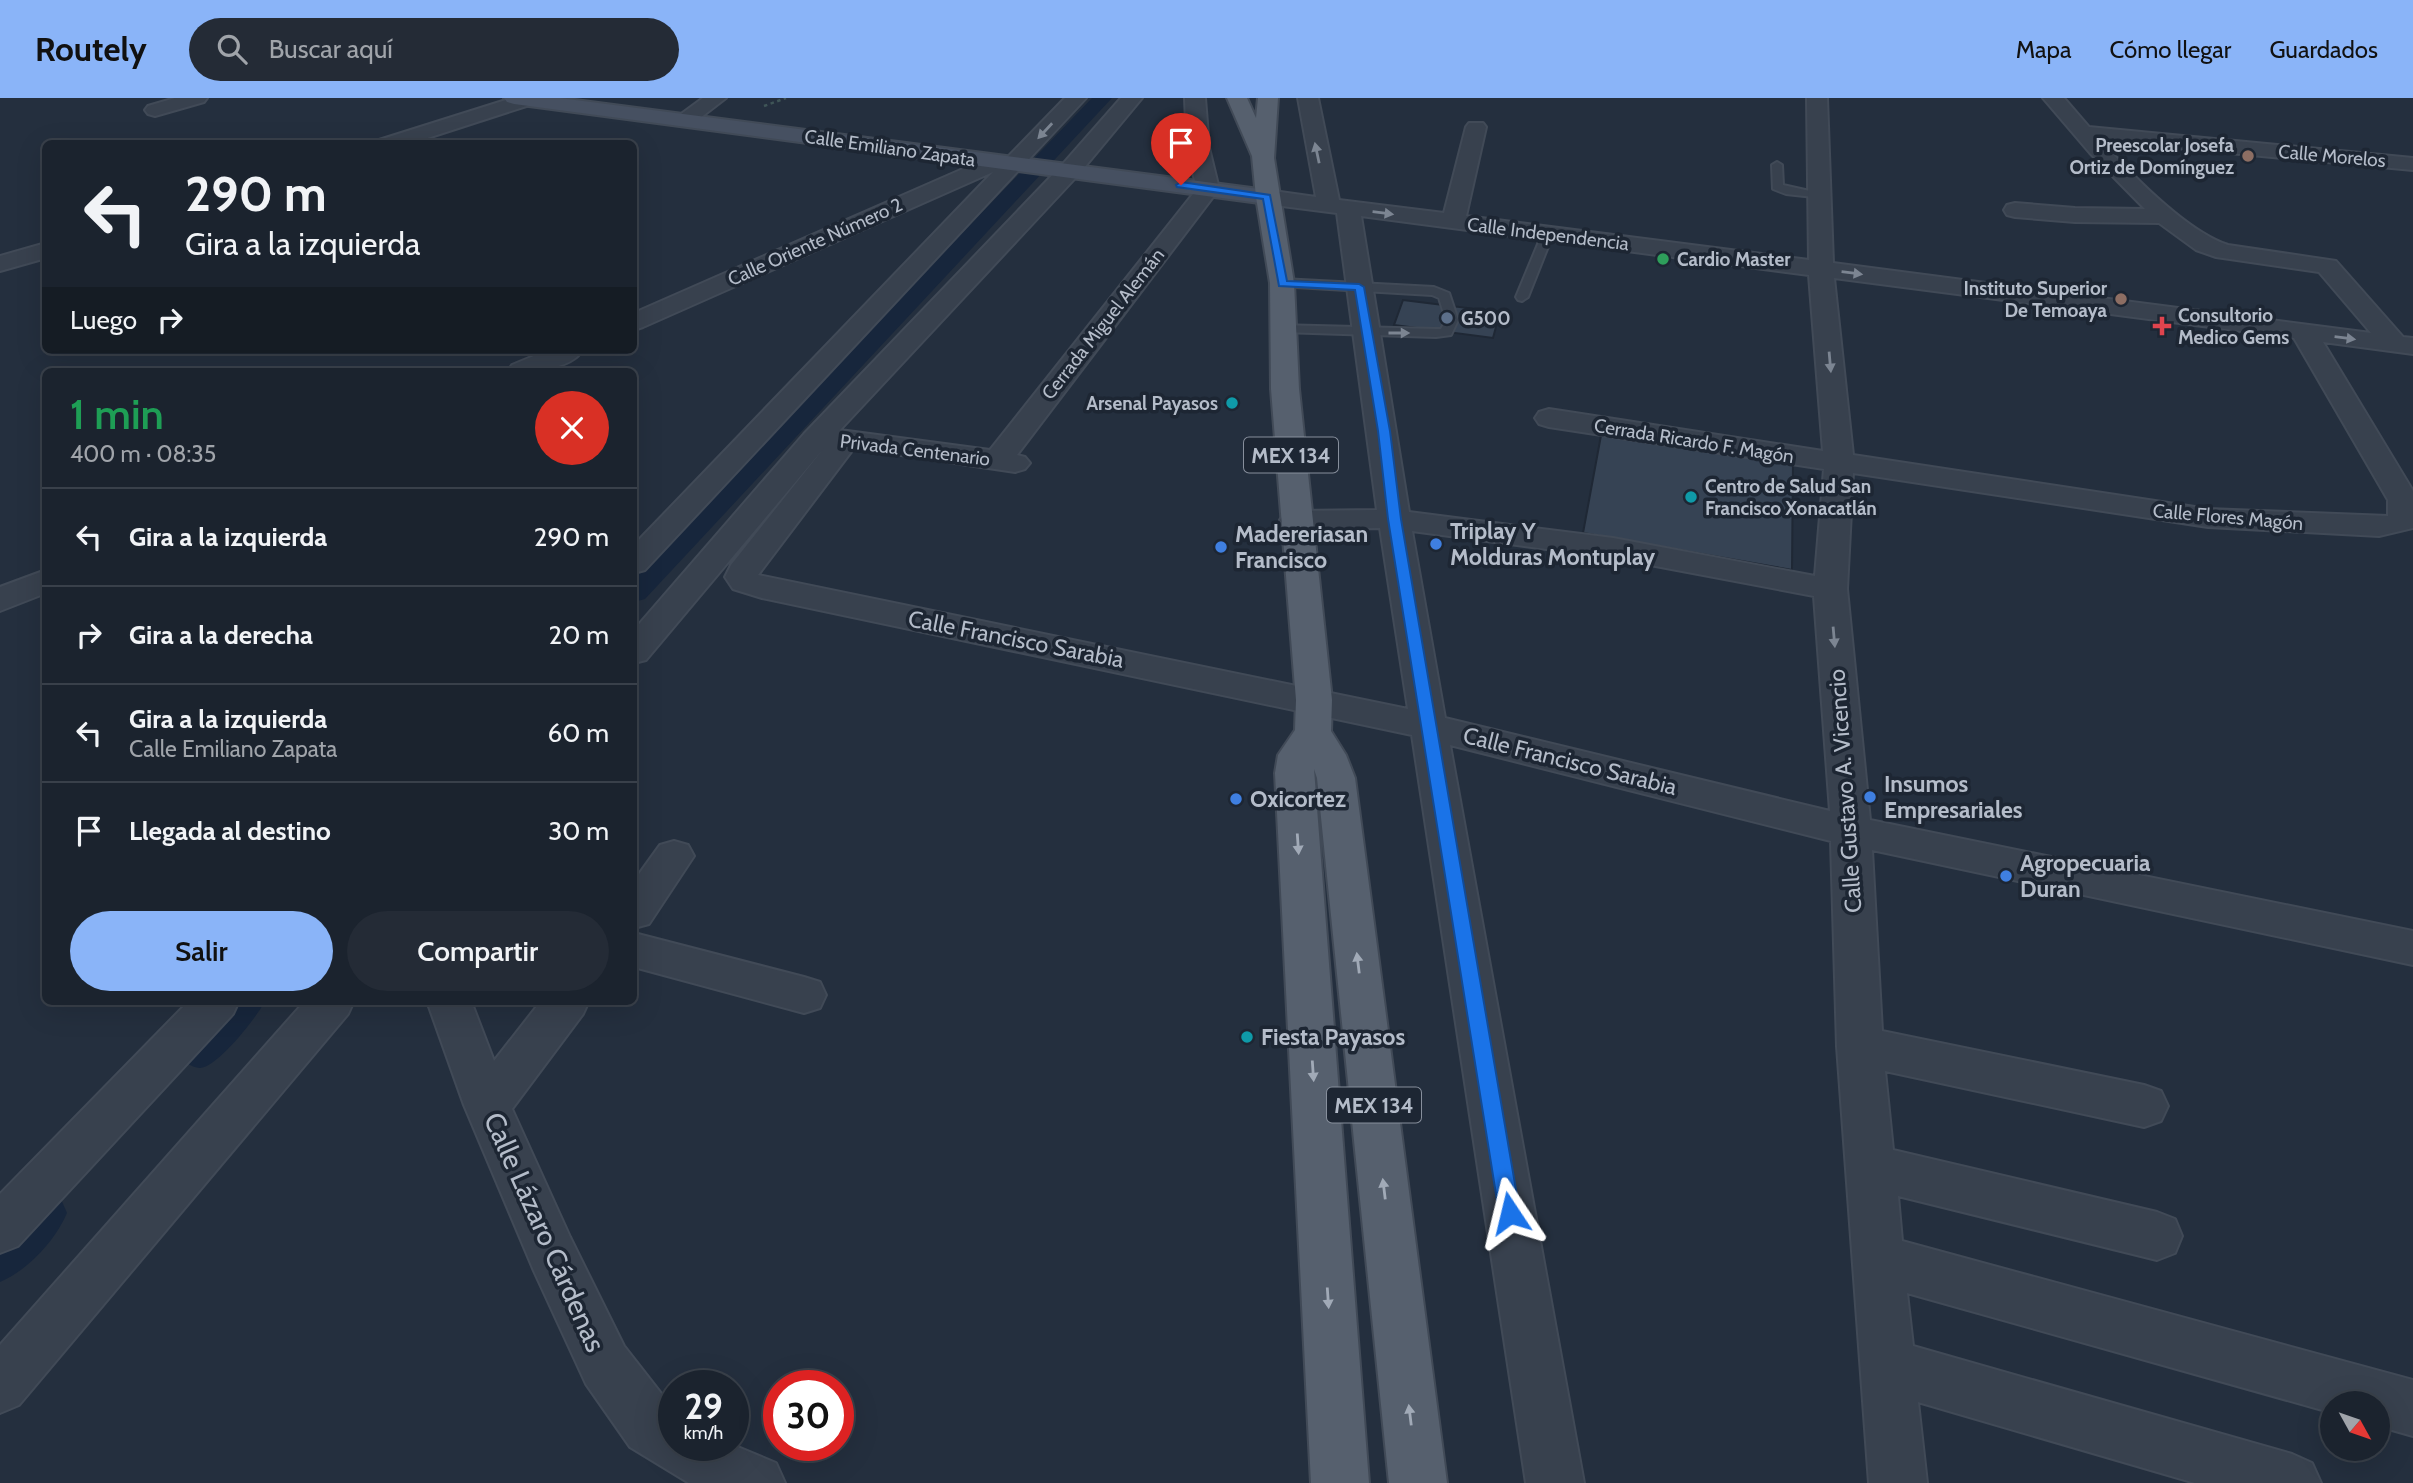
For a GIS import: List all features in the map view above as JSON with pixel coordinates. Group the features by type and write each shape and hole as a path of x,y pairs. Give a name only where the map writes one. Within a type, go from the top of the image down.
{"main road":[{"name":"MEX 134","path":"1237,98 1263,158"},
{"name":"MEX 134","path":"1268,98 1263,158 1282,284 1282,328 1313,716 1336,778 1418,1483"},
{"name":"MEX 134","path":"1313,716 1297,755 1294,773 1339,1483"}],"street":[{"path":"155,110 197,98"},
{"path":"684,121 716,98"},
{"path":"637,648 814,440 1032,166 1076,98"},
{"path":"637,561 1032,166 1132,98"},
{"path":"1195,98 1198,148 1208,189"},
{"path":"1308,98 1359,287 1394,519 1555,1483"},
{"name":"Calle Gustavo A. Vicencio","path":"1817,98 1821,270 1839,463 1830,589 1851,831 1860,1046 1898,1483"},
{"path":"2053,98 2083,133 2165,216 2210,248 2327,266 2404,345"},
{"path":"398,140 525,99"},
{"name":"Calle Emiliano Zapata","path":"525,99 1267,197"},
{"path":"1453,222 1476,127"},
{"name":"Calle Morelos","path":"2083,133 2413,164"},
{"name":"Calle Oriente Número 2","path":"637,321 1032,166"},
{"name":"Cerrada Miguel Alemán","path":"1006,461 1208,189"},
{"name":"Calle Independencia","path":"1267,197 2404,345"},
{"path":"2015,210 2075,215 2165,216"},
{"path":"0,264 42,251"},
{"name":"Calle Flores Magón","path":"1839,463 2208,518 2363,526 2400,523 2404,520 2403,500 2304,333"},
{"path":"529,368 561,354"},
{"name":"Cerrada Ricardo F. Magón","path":"1549,418 1839,463"},
{"name":"Privada Centenario","path":"814,440 847,438 1006,461"},
{"name":"Calle Francisco Sarabia","path":"847,438 747,565 741,577 745,582 1313,716 1429,726 1851,831 2413,948"},
{"path":"1296,520 1394,519 1613,548 1830,589"},
{"path":"0,600 42,582"},
{"path":"637,908 674,856"},
{"path":"637,951 804,995"},
{"path":"0,1229 213,1005"},
{"path":"0,1386 329,1005"},
{"name":"Calle Lázaro Cárdenas","path":"450,1005 487,1105 552,1254 606,1365 650,1427 658,1432"},
{"path":"487,1105 564,1005"},
{"path":"1860,1046 2144,1106"},
{"path":"1870,1167 2157,1236"},
{"path":"1880,1260 2413,1408"},
{"path":"1889,1366 2292,1483"},
{"path":"704,1461 756,1483"}],"lane":[{"path":"1777,165 1777,187 1819,196"},
{"path":"1522,297 1547,234"},
{"path":"1282,284 1434,291 1445,296 1451,309 1452,323 1446,332 1282,328"}],"building":[{"name":"G500","path":"1403,300 1500,312 1493,338 1394,325"},
{"name":"Centro de Salud San Francisco Xonacatlán","path":"1602,430 1793,461 1792,570 1583,533"}],"waterway":[{"path":"637,589 1103,98"},
{"path":"199,1049 240,1005"},
{"path":"0,1258 43,1213"}],"place":[{"name":"Preescolar Josefa Ortiz de Domínguez","path":"2248,156"},
{"name":"Cardio Master","path":"1663,259"},
{"name":"Instituto Superior De Temoaya","path":"2121,299"},
{"name":"G500","path":"1447,318"},
{"name":"Consultorio Medico Gems","path":"2162,326"},
{"name":"Arsenal Payasos","path":"1232,403"},
{"name":"Centro de Salud San Francisco Xonacatlán","path":"1691,497"},
{"name":"Triplay Y Molduras Montuplay","path":"1436,544"},
{"name":"Madereriasan Francisco","path":"1221,547"},
{"name":"Insumos Empresariales","path":"1870,797"},
{"name":"Oxicortez","path":"1236,799"},
{"name":"Agropecuaria Duran","path":"2006,876"},
{"name":"Fiesta Payasos","path":"1247,1037"}],"route":[{"path":"1181,185 1267,197 1282,284 1359,287 1384,431 1394,519 1510,1213"}]}
